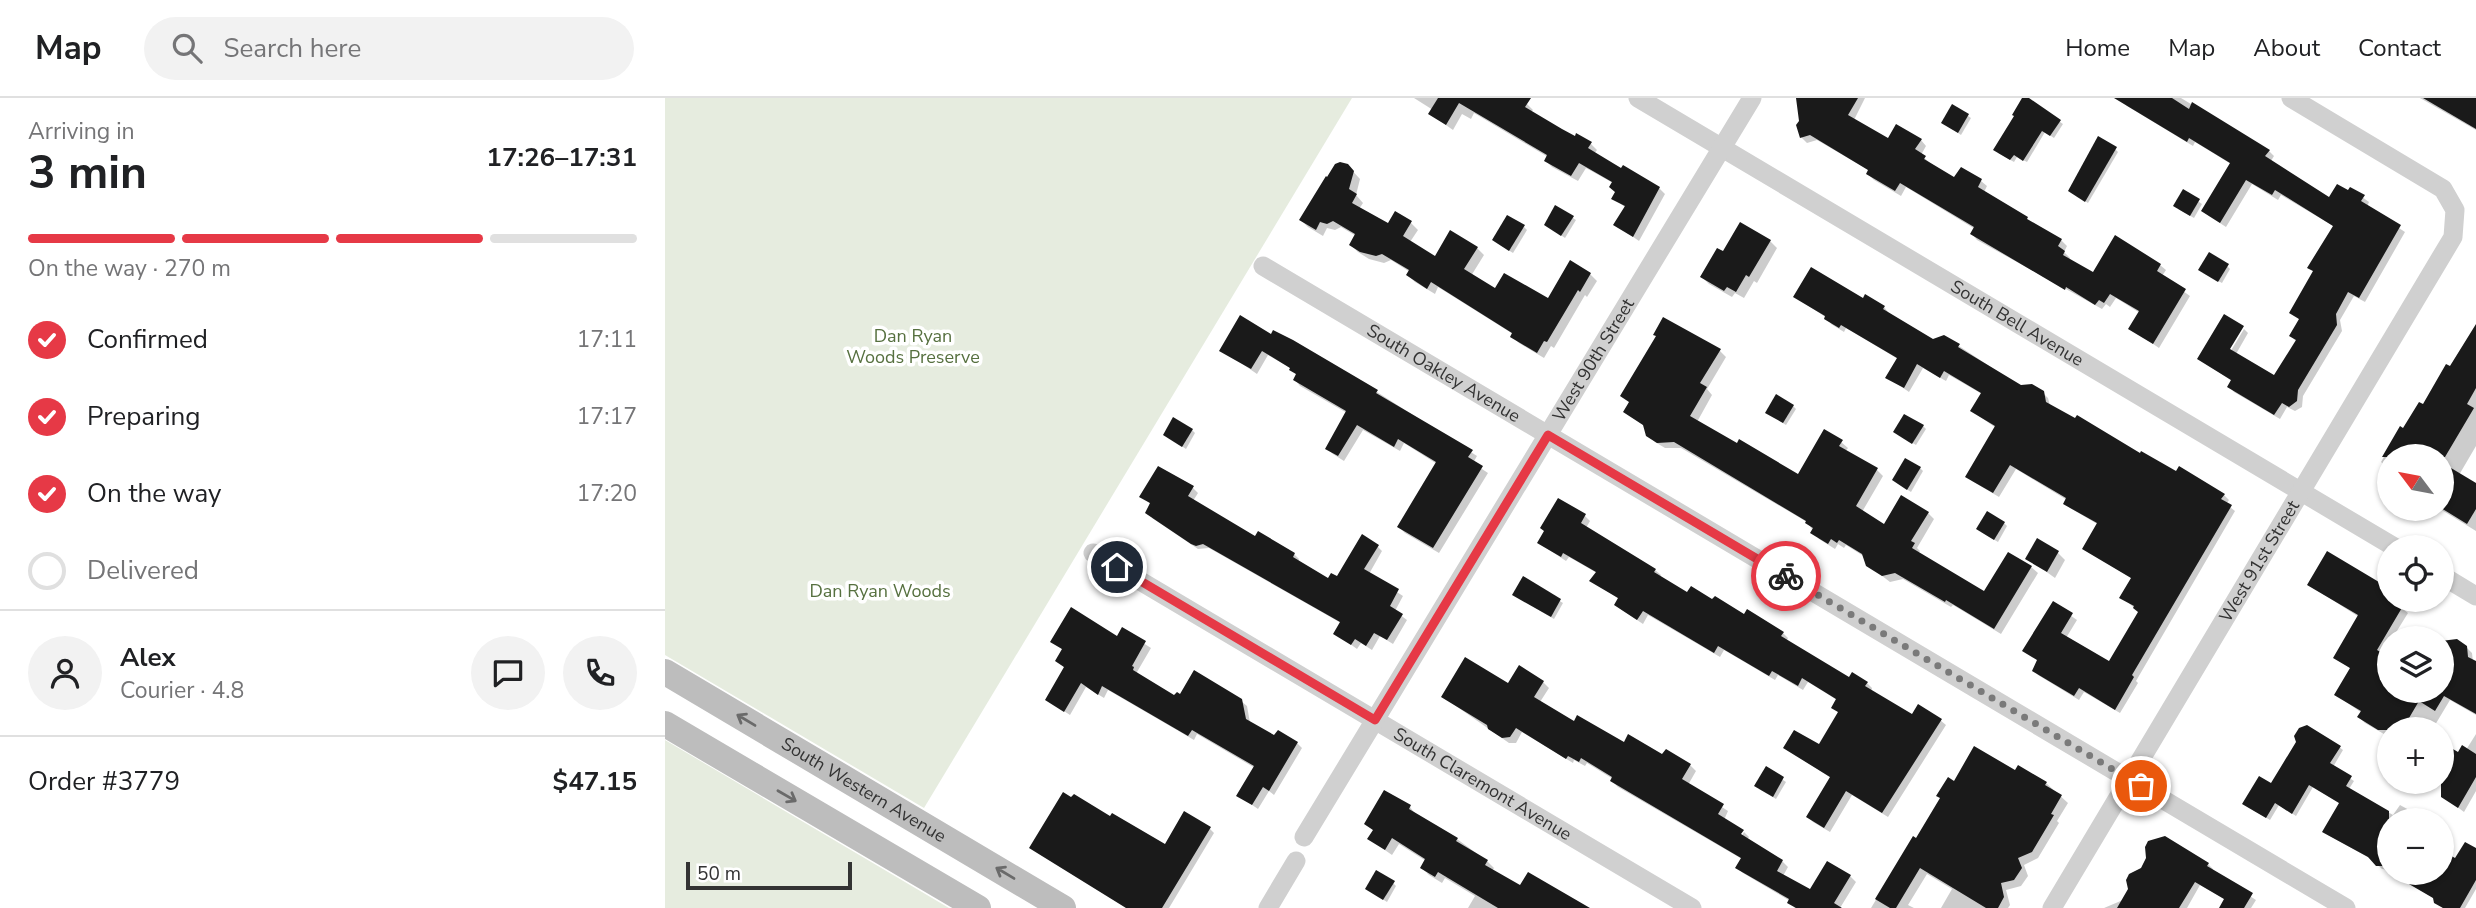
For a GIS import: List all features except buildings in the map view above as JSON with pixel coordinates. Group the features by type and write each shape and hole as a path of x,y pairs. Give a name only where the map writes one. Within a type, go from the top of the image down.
{"main road":[{"name":"South Western Avenue","path":"665,672 1063,908"},
{"path":"665,724 978,908"}],"street":[{"name":"South Bell Avenue","path":"1638,98 2377,537"},
{"name":"West 90th Street","path":"1304,836 1752,98"},
{"name":"West 91st Street","path":"2052,908 2453,237 2455,210 2444,188 2291,98"},
{"name":"South Oakley Avenue","path":"1263,266 2346,908"},
{"name":"South Claremont Avenue","path":"1093,553 1692,908"},
{"path":"2454,583 2476,596"},
{"path":"1269,908 1296,861"}],"green space":[{"name":"Dan Ryan Woods","path":"665,98 1352,98 924,808 665,655"},
{"path":"665,740 949,908 665,908"}],"way so far":[{"path":"1786,576 2141,786"}],"route":[{"path":"1117,567 1375,720 1548,435 1786,576"}],"park label":[{"name":"Dan Ryan Woods Preserve","path":"913,346"}]}
